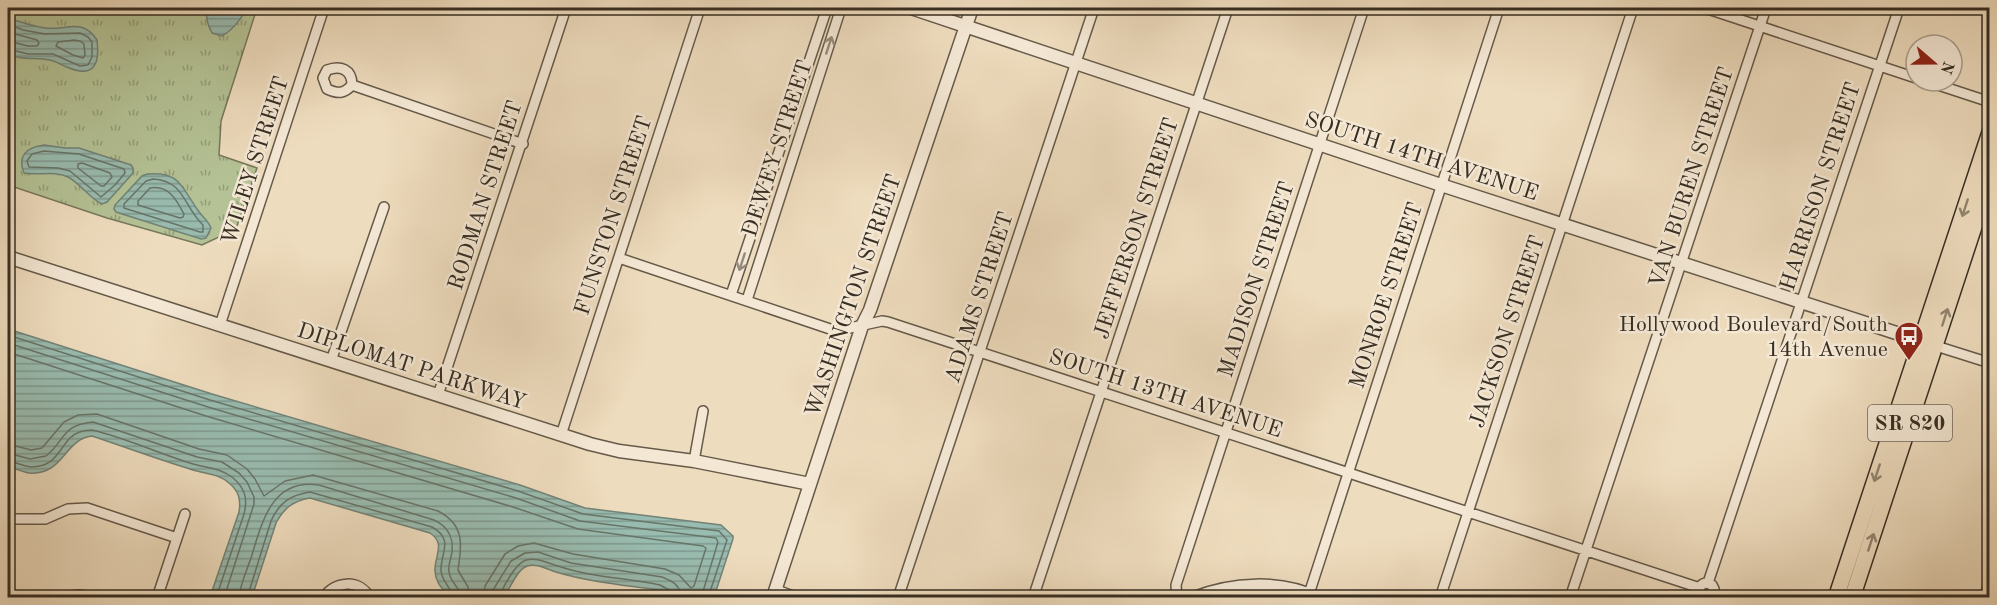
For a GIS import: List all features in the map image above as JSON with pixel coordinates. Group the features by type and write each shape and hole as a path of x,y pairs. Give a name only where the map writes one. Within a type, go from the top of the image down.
{"main road":[{"name":"SR 820","path":"1836,597 1989,132"},
{"name":"SR 820","path":"1852,597 1936,346 1989,178"}],"street":[{"name":"WILEY STREET","path":"220,325 324,8"},
{"name":"RODMAN STREET","path":"438,395 566,8"},
{"name":"FUNSTON STREET","path":"561,435 700,8"},
{"name":"DEWEY STREET","path":"731,295 825,14 829,8"},
{"name":"DEWEY STREET","path":"747,300 842,8"},
{"name":"SOUTH 14TH AVENUE","path":"911,8 1921,341"},
{"name":"WASHINGTON STREET","path":"774,594 862,326 870,310 972,8"},
{"name":"ADAMS STREET","path":"898,597 1094,8"},
{"name":"JEFFERSON STREET","path":"1033,597 1228,8"},
{"name":"MADISON STREET","path":"1177,597 1176,585 1364,8"},
{"name":"MONROE STREET","path":"1313,596 1349,472 1499,8"},
{"name":"JACKSON STREET","path":"1440,597 1633,8"},
{"path":"1705,8 1904,74"},
{"name":"VAN BUREN STREET","path":"1570,597 1766,8"},
{"name":"HARRISON STREET","path":"1705,593 1899,8"},
{"path":"352,85 522,144"},
{"path":"1962,93 1989,102"},
{"path":"331,361 384,207"},
{"name":"DIPLOMAT PARKWAY","path":"8,257 590,444 619,451 694,461 810,484"},
{"name":"SOUTH 13TH AVENUE","path":"619,258 836,331 882,321 888,322 1349,472 1705,593 1724,597"},
{"path":"1936,346 1989,363"},
{"path":"694,461 703,411"},
{"path":"9,521 45,519 68,509 87,508 177,538"},
{"path":"157,597 185,514"},
{"path":"1984,597 1989,581"},
{"path":"322,597 331,588 343,583 356,584 366,590 370,597"},
{"path":"1194,597 1250,585 1275,587 1313,596"},
{"path":"774,594 794,597"},
{"path":"63,597 79,595 98,597"}],"green space":[{"path":"8,8 257,8 221,121 219,155 257,168 236,229 202,245 107,218 8,185"}],"water":[{"path":"207,8 247,8 230,31 222,36 212,33 207,21"},
{"path":"8,18 45,28 73,26 86,29 97,40 96,62 89,70 84,71 50,60 20,58 8,54"},
{"path":"44,145 79,148 131,165 133,173 107,202 102,204 77,183 63,175 24,173 22,162 25,153"},
{"path":"166,175 183,187 210,225 211,228 206,238 201,239 116,212 115,205 142,176"},
{"path":"8,329 212,394 520,485 585,508 721,525 733,536 733,539 714,597 670,597 658,590 581,578 532,565 518,573 503,597 450,597 437,581 435,568 438,545 435,537 430,533 310,498 294,503 286,509 276,523 252,597 210,597 239,512 239,500 235,489 216,475 195,471 92,436 75,443 50,469 29,473 10,467 8,465"}],"place":[{"name":"Hollywood Boulevard/South 14th Avenue","path":"1909,362"}]}
